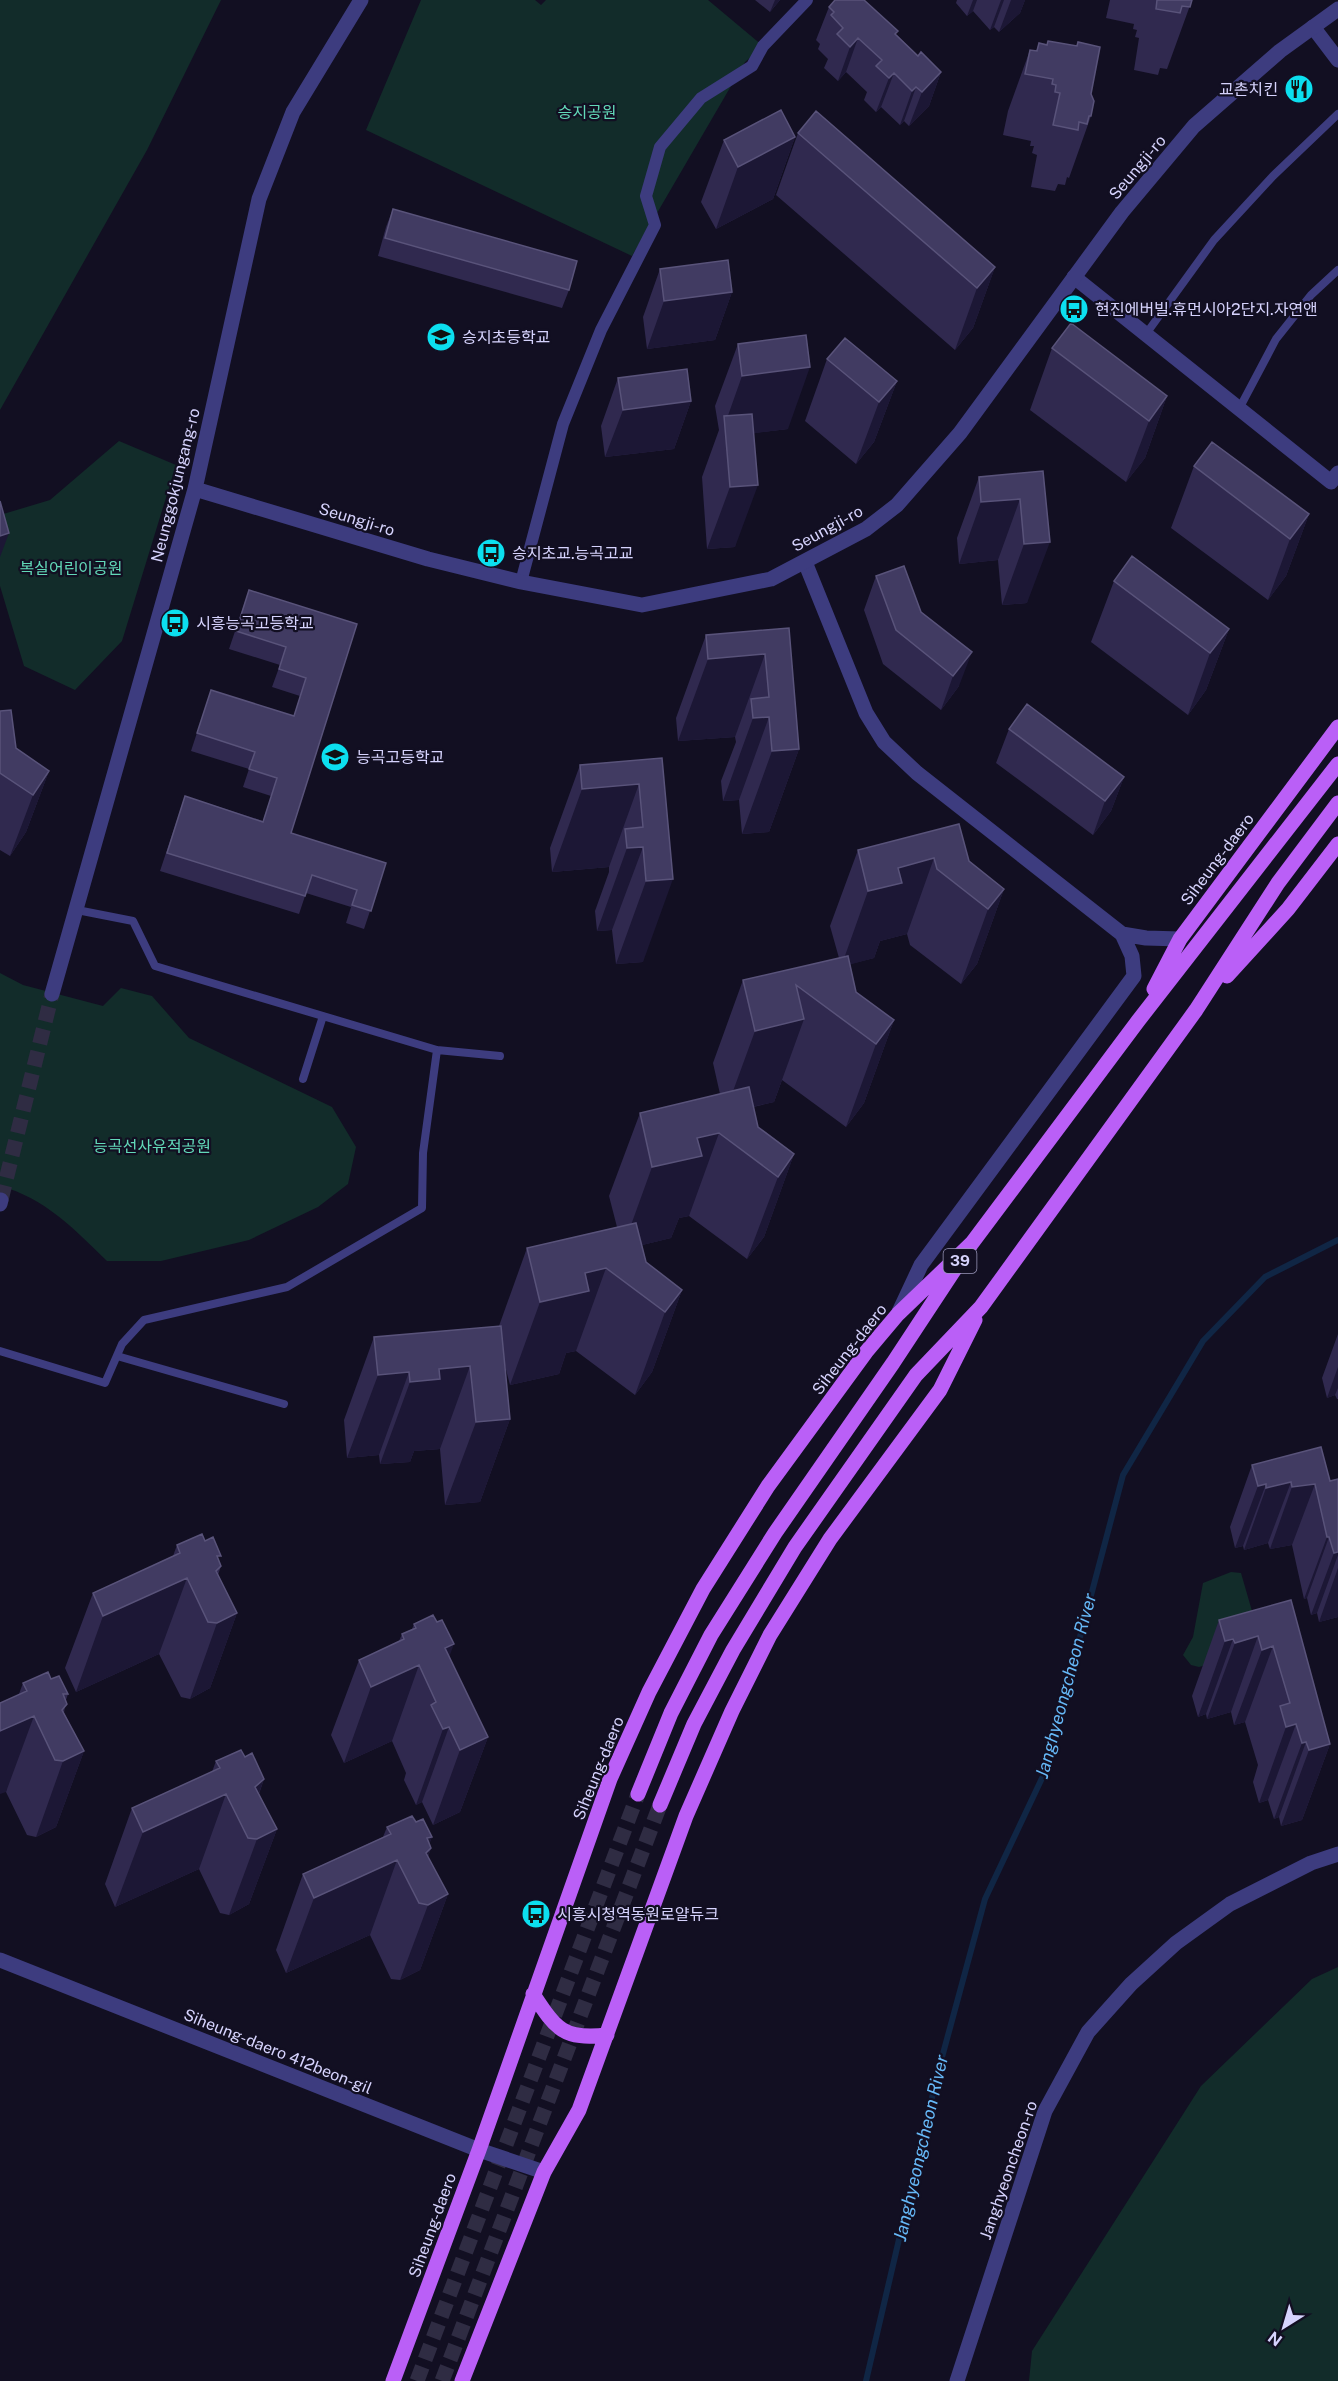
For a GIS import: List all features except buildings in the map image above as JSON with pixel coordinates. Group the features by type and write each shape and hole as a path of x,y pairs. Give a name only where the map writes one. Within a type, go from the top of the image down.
{"main road":[{"name":"Siheung-daero","path":"1138,1021 1180,939 1338,727"},
{"name":"Siheung-daero","path":"638,1794 671,1713 711,1635 774,1533 892,1364 972,1243 1138,1021 1338,764"},
{"name":"39","path":"660,1805 694,1724 733,1650 795,1547 916,1375 981,1307 1196,1010 1278,883 1338,804"},
{"path":"1196,1010 1288,909 1338,844"},
{"name":"Siheung-daero","path":"393,2381 479,2150 610,1779 649,1692 703,1589 768,1486 866,1352 898,1314 972,1243"},
{"path":"462,2381 544,2172 579,2110 686,1816 732,1711 770,1635 830,1539 940,1390 981,1307"},
{"path":"533,1994 561,2030 582,2038 607,2035"}],"street":[{"name":"Neunggokjungang-ro","path":"52,994 195,489 259,199 293,112 361,0"},
{"path":"521,582 563,424 601,330 655,225 646,196 660,147 701,98 752,66 763,46 807,0"},
{"name":"Seungji-ro","path":"195,489 429,559 521,582 642,605 771,579 866,529 897,505 960,433 1122,212 1194,126 1280,51 1338,9"},
{"path":"1313,27 1338,60"},
{"path":"1074,277 1331,482 1338,473"},
{"path":"805,562 866,713 884,742 917,773 1122,934 1132,956 1134,976 921,1265 898,1314"},
{"path":"1122,934 1146,938 1180,939"},
{"name":"Janghyeoncheon-ro","path":"957,2381 1045,2111 1088,2032 1131,1984 1168,1950 1230,1904 1311,1863 1338,1854"},
{"name":"Siheung-daero 412beon-gil","path":"0,1960 479,2150 544,2172"}],"lane":[{"path":"1146,334 1214,240 1273,176 1338,114"},
{"path":"1239,409 1276,339 1311,295 1338,270"},
{"path":"77,910 133,921 155,966 437,1050 500,1056"},
{"path":"303,1079 323,1016"},
{"path":"0,1351 105,1383 122,1344 144,1320 287,1287 422,1208 423,1153 437,1050"},
{"path":"117,1356 284,1404"}],"green space":[{"path":"0,0 221,0 147,150 0,410"},
{"name":"승지공원","path":"421,0 535,0 541,5 546,0 708,0 763,46 745,62 632,256 366,130"},
{"name":"복실어린이공원","path":"119,441 176,465 122,641 75,690 24,666 0,586 0,515 50,500"},
{"name":"능곡선사유적공원","path":"0,973 23,985 103,1006 121,988 152,996 189,1038 332,1107 356,1147 348,1184 318,1207 249,1240 161,1261 107,1261 58,1216 31,1198 0,1186"},
{"path":"1231,1572 1241,1573 1263,1649 1199,1667 1191,1665 1183,1655 1193,1637 1203,1583"},
{"path":"1338,1967 1338,2381 1029,2381 1032,2351 1201,2086 1312,1979"}],"waterway":[{"name":"Janghyeongcheon River","path":"866,2381 938,2072 985,1899 1043,1776 1123,1475 1203,1341 1265,1277 1338,1240"}],"tunnel":[{"path":"1,1200 52,994"},
{"path":"417,2381 638,1794"},
{"path":"442,2381 660,1805"}],"place":[{"name":"교촌치킨","path":"1299,89"},
{"name":"현진에버빌.휴먼시아2단지.자연앤","path":"1074,309"},
{"name":"승지초등학교","path":"441,337"},
{"name":"승지초교.능곡고교","path":"491,553"},
{"name":"시흥능곡고등학교","path":"175,623"},
{"name":"능곡고등학교","path":"335,757"},
{"name":"시흥시청역동원로얄듀크","path":"536,1914"}]}
